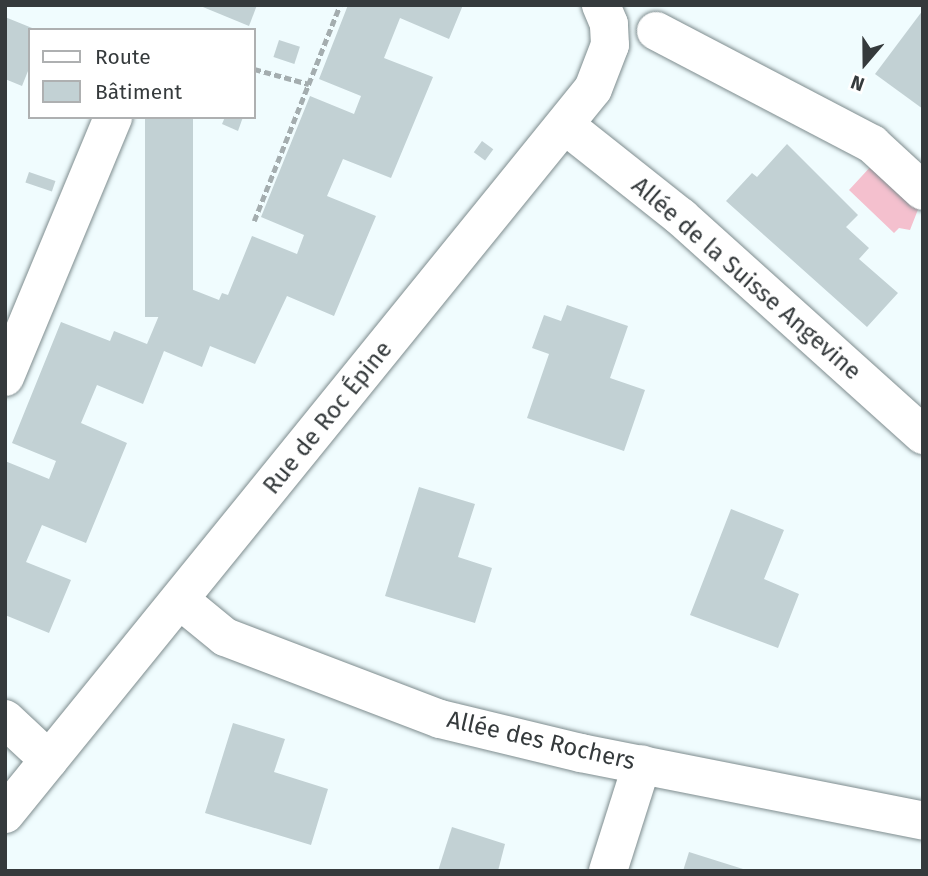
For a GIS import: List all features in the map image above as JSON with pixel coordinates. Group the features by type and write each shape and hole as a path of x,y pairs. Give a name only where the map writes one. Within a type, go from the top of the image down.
{"street":[{"path":"601,5 609,24 610,45 666,18 872,144 923,191"},
{"name":"Rue de Roc Épine","path":"5,814 566,125 593,89 610,45"},
{"path":"5,377 112,119"},
{"name":"Allée de la Suisse Angevine","path":"566,125 681,217 923,435"},
{"name":"Allée des Rochers","path":"181,601 225,637 440,719 642,764 923,821"},
{"path":"5,719 49,760"},
{"path":"608,871 642,764"}],"path":[{"path":"254,221 340,5"},
{"path":"256,70 309,85"}],"shaded area":[{"path":"873,164 919,207 910,230 899,228 894,233 849,190"}],"building":[{"path":"198,5 257,5 249,26"},
{"path":"348,5 463,5 449,39 400,18 384,58 433,77 391,178 343,159 327,196 376,216 334,316 287,296 255,364 210,346 202,367 164,351 143,404 97,385 81,423 127,443 86,543 42,525 26,562 71,580 49,633 5,615 5,461 49,479 56,461 12,443 61,322 110,341 114,331 147,344 173,282 219,300 222,293 228,295 252,236 297,254 304,235 261,217 310,96 354,114 361,96 319,79"},
{"path":"923,10 923,109 875,74"},
{"path":"5,17 32,28 28,28 28,71 22,86 5,79"},
{"path":"279,40 300,47 294,64 273,57"},
{"path":"145,119 193,119 193,317 145,317"},
{"path":"224,119 242,119 238,131 222,124"},
{"path":"482,141 493,149 485,161 474,152"},
{"path":"787,144 858,215 846,227 869,248 859,259 898,293 867,327 726,201 752,173 757,177"},
{"path":"29,172 55,181 52,192 25,182"},
{"path":"567,305 628,326 610,378 645,390 624,451 527,418 549,354 532,348 544,315 561,321"},
{"path":"419,487 475,504 458,557 492,568 475,623 385,596"},
{"path":"731,509 784,530 764,579 799,594 778,648 690,615"},
{"path":"233,723 285,739 274,772 328,789 311,845 205,813"},
{"path":"452,827 505,844 498,871 438,871"},
{"path":"689,852 743,869 683,871"}]}
